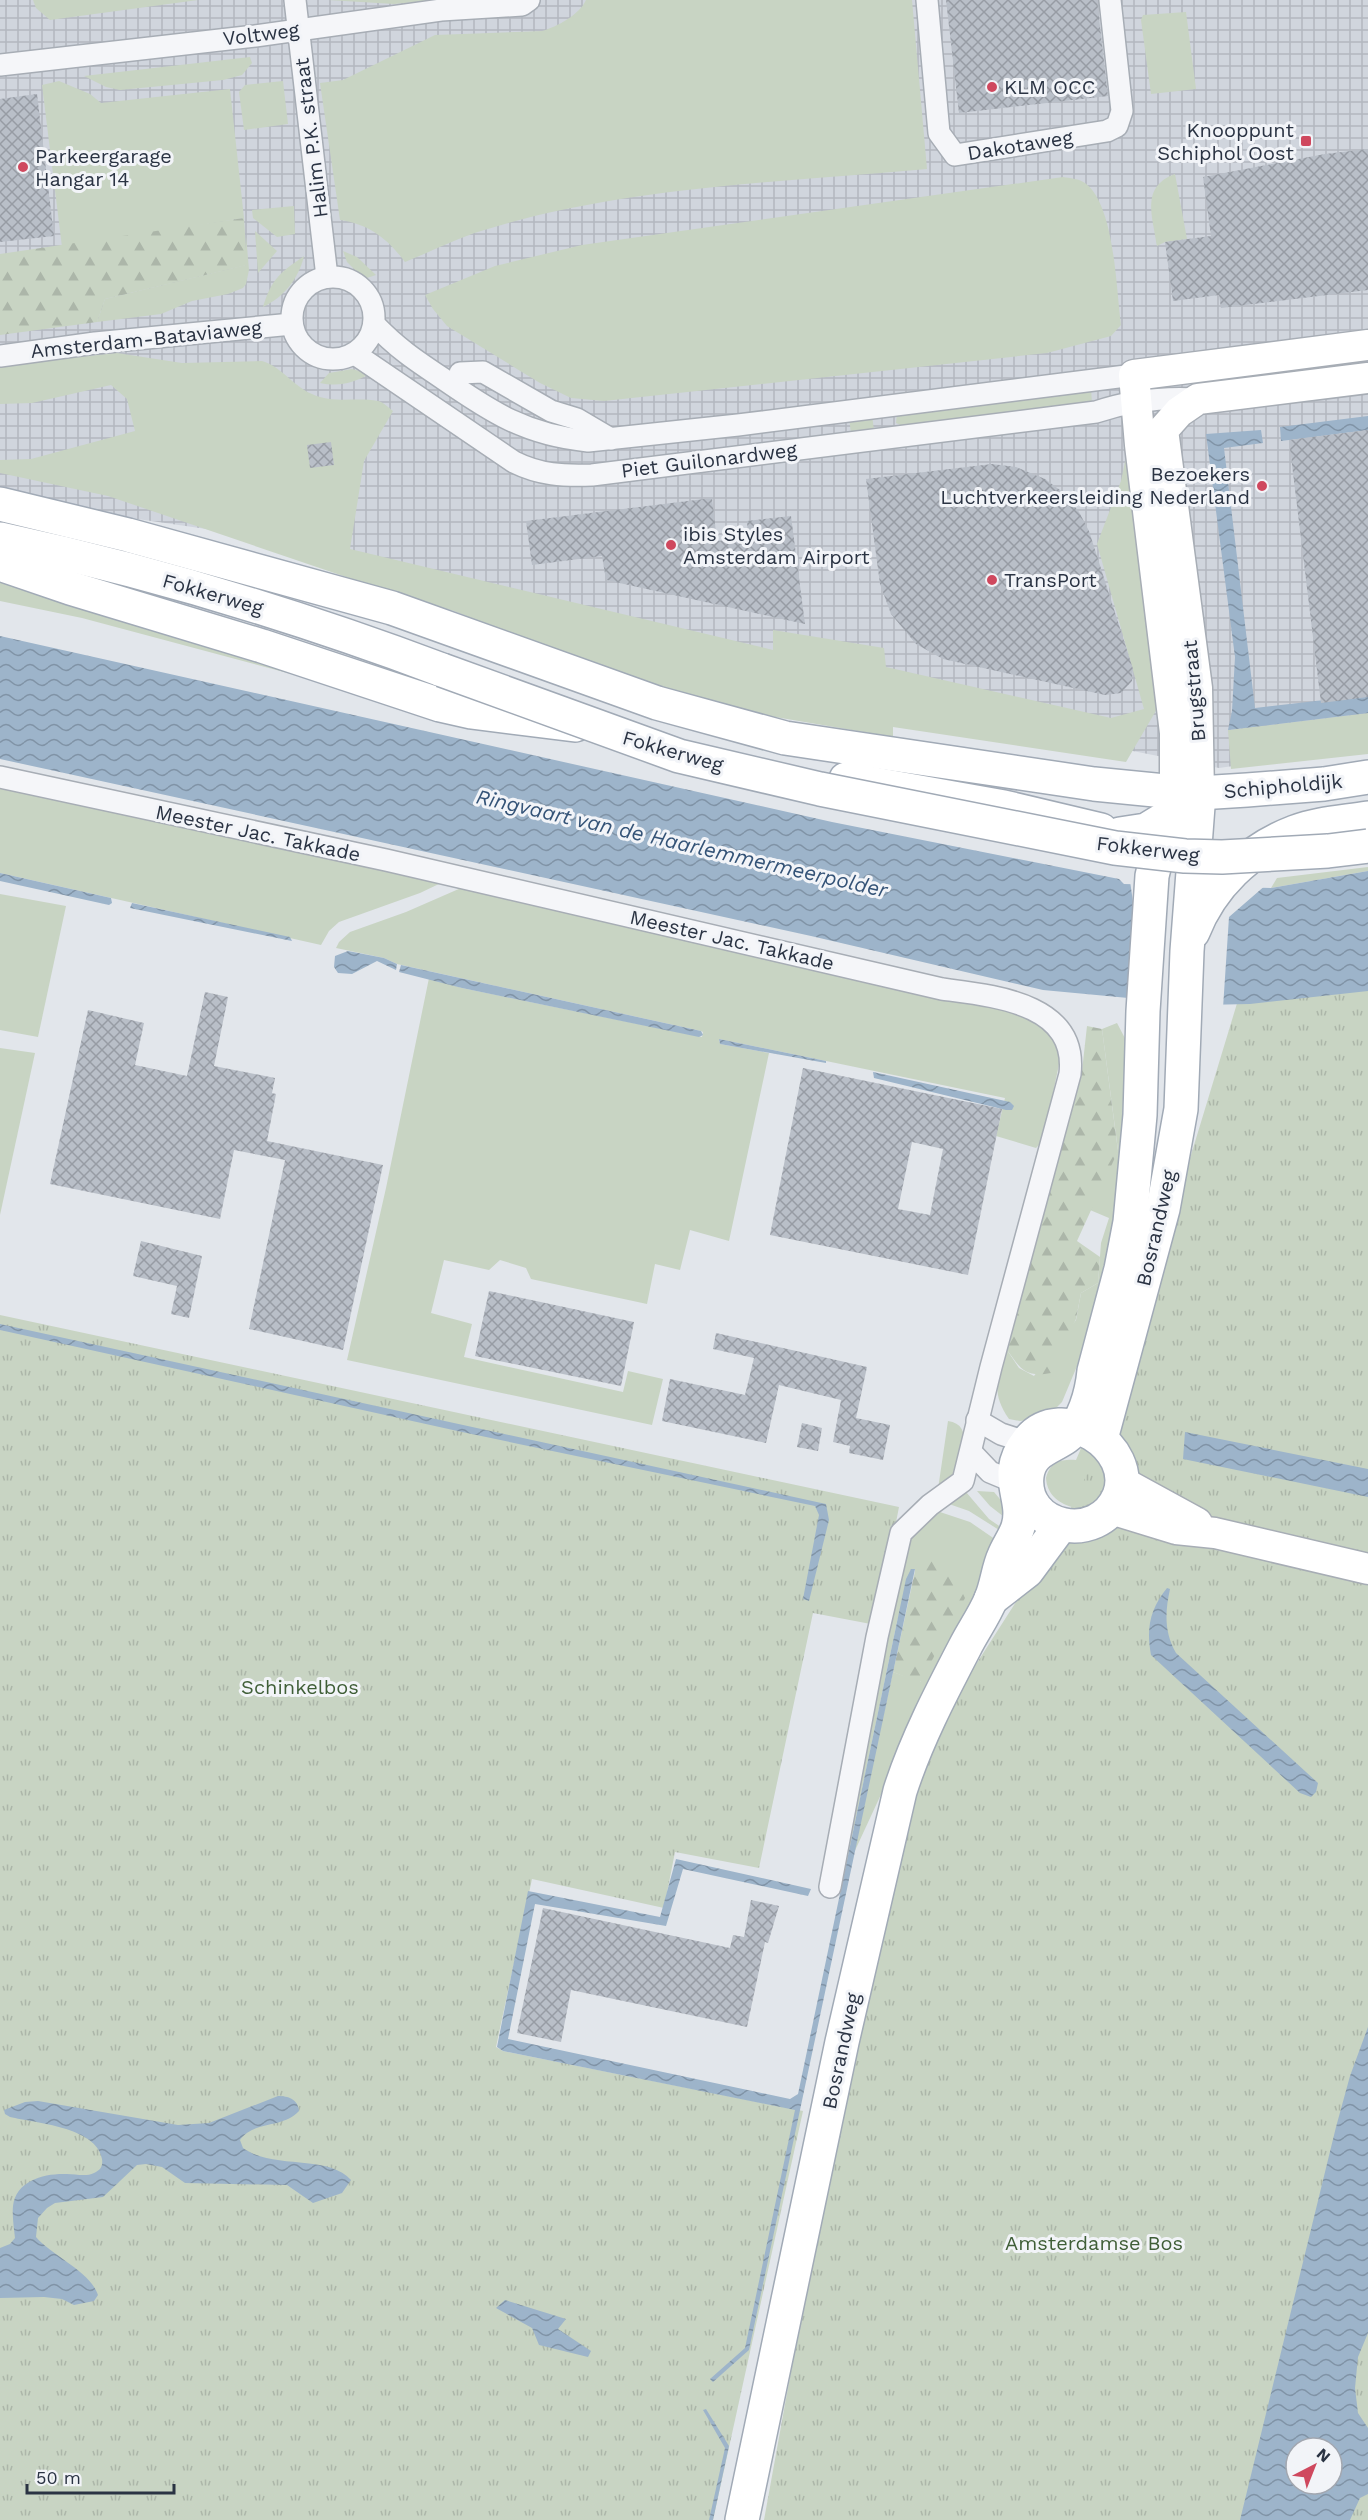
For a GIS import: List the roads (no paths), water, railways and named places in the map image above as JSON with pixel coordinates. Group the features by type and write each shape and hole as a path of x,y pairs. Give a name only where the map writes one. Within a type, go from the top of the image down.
{"main road":[{"name":"Fokkerweg","path":"0,504 128,535 392,608 608,686 739,727 784,738 1094,784 1182,800"},
{"name":"Fokkerweg","path":"0,538 220,595 370,642 680,756 820,789 1115,848 1185,856 1222,857 1305,853 1368,846"},
{"path":"0,564 70,588 262,646 440,705 471,712 591,727 676,742 873,784 1004,807 1120,834 1148,849 1153,870"},
{"name":"Schipholdijk","path":"1182,800 1368,777"},
{"path":"1120,834 1146,830 1182,800"},
{"name":"Brugstraat","path":"1143,1011 1153,870 1182,800"},
{"name":"Brugstraat","path":"1182,800 1191,878 1184,1012"},
{"path":"1187,951 1201,912 1223,881 1255,854 1296,832 1368,818"},
{"name":"Bosrandweg","path":"1078,1430 1092,1385 1121,1269 1130,1222 1140,1115 1143,1011"},
{"name":"Bosrandweg","path":"1078,1430 1163,1209 1181,1109 1184,1012"},
{"path":"1041,1430 1078,1430 1116,1458 1117,1496 1101,1519 1088,1525 1061,1525 1046,1518 1036,1508 1029,1495 1020,1491 1016,1464 1026,1442 1041,1430"},
{"path":"1020,1491 1028,1466 1038,1452 1078,1430"},
{"name":"Bosrandweg","path":"742,2520 842,2042 900,1791 908,1765 946,1682 991,1599 1003,1557 1018,1527 1020,1491"},
{"name":"Bosrandweg","path":"991,1599 1027,1571 1061,1525"}],"street":[{"name":"Halim P.K. straat","path":"295,0 327,277"},
{"name":"Dakotaweg","path":"927,0 939,133 955,155 1107,131 1117,126 1122,111 1110,0"},
{"name":"Voltweg","path":"0,65 298,30 441,10 525,2"},
{"path":"327,277 342,278 357,284 368,295 374,309 374,324 368,341 355,354 344,358 320,358 307,350 297,338 292,324 293,308 300,293 312,282 327,277"},
{"name":"Amsterdam-Bataviaweg","path":"0,356 95,343 292,324"},
{"name":"Piet Guilonardweg","path":"374,324 398,349 492,412 514,423 564,439 588,441 1146,387"},
{"path":"1146,387 1272,358 1368,345"},
{"name":"Piet Guilonardweg","path":"355,354 514,462 549,475 592,475 1096,412 1116,405 1146,387"},
{"path":"1272,358 1275,390"},
{"name":"Piet Guilonardweg","path":"435,373 483,372 551,411 578,419 611,439"},
{"name":"Piet Guilonardweg","path":"460,373 501,399 537,430"},
{"path":"1146,387 1197,399 1368,378"},
{"name":"Brugstraat","path":"1146,387 1182,800"},
{"path":"1096,412 1151,432 1197,399"},
{"name":"Meester Jac. Takkade","path":"0,777 396,862 942,989 1000,1000 1031,1009 1050,1019 1063,1032 1070,1047 1072,1060 1070,1074 971,1452"},
{"path":"978,1420 1001,1434 1026,1442"},
{"path":"971,1452 990,1472 1020,1491"},
{"path":"830,1887 877,1637 901,1533 930,1505 963,1481 971,1452"},
{"path":"1117,1496 1176,1529 1215,1533 1368,1569"}],"water":[{"path":"1368,416 1368,430 1281,441 1280,427"},
{"path":"1261,430 1263,443 1224,448 1255,708 1368,695 1368,713 1228,730 1232,711 1235,657 1206,434"},
{"name":"Ringvaart van de Haarlemmermeerpolder","path":"0,636 832,822 1119,879 1124,884 1271,888 1368,871 1368,991 1250,1004 1203,1005 1043,990 811,936 0,759"},
{"path":"0,873 111,898 112,903 109,905 0,881"},
{"path":"132,903 290,937 292,941 130,908"},
{"path":"348,951 384,958 397,964 396,970 377,961 352,974 338,973 334,967 335,956"},
{"path":"401,965 701,1031 703,1035 699,1037 462,988 399,972"},
{"path":"719,1039 826,1061 826,1063 720,1044"},
{"path":"873,1072 1010,1102 1014,1106 1012,1110 1006,1110 874,1078"},
{"path":"0,1324 826,1504 829,1520 809,1601 803,1599 819,1515 815,1506 462,1432 0,1330"},
{"path":"1185,1432 1368,1469 1368,1497 1183,1459"},
{"path":"911,1569 915,1569 749,2350 713,2382 710,2379 745,2348 795,2110 503,2051 497,2047 528,1891 660,1917 676,1859 811,1889 808,1896 683,1869 666,1926 535,1904 508,2039 790,2099 798,2094 906,1579"},
{"path":"1167,1588 1170,1589 1167,1606 1168,1630 1176,1653 1318,1783 1316,1792 1311,1797 1300,1793 1151,1655 1149,1627 1153,1611"},
{"path":"1368,2027 1368,2333 1358,2357 1355,2388 1358,2413 1368,2428 1368,2494 1360,2498 1350,2520 1240,2520 1350,2076"},
{"path":"278,2096 292,2099 299,2111 292,2117 246,2134 240,2140 243,2148 270,2159 315,2164 341,2172 351,2180 342,2193 313,2203 287,2185 185,2183 162,2167 137,2165 103,2197 55,2203 38,2218 36,2237 87,2278 98,2295 94,2301 74,2305 62,2299 44,2297 0,2298 0,2248 10,2244 15,2238 13,2206 20,2190 26,2184 41,2177 91,2174 102,2166 98,2148 77,2133 49,2124 10,2117 5,2114 4,2110 25,2102 38,2101 178,2125 209,2123"},
{"path":"505,2300 566,2319 558,2329 591,2351 588,2357 539,2345 532,2328 496,2308"},
{"path":"706,2409 729,2446 713,2520 709,2520 725,2448 703,2410"}],"place":[{"name":"KLM OCC","path":"992,87"},
{"name":"Knooppunt Schiphol Oost","path":"1306,141"},
{"name":"Parkeergarage Hangar 14","path":"23,167"},
{"name":"Bezoekers Luchtverkeersleiding Nederland","path":"1262,486"},
{"name":"ibis Styles Amsterdam Airport","path":"671,545"},
{"name":"TransPort","path":"992,580"}],"park label":[{"name":"Schinkelbos","path":"300,1687"},
{"name":"Amsterdamse Bos","path":"1094,2243"}]}
